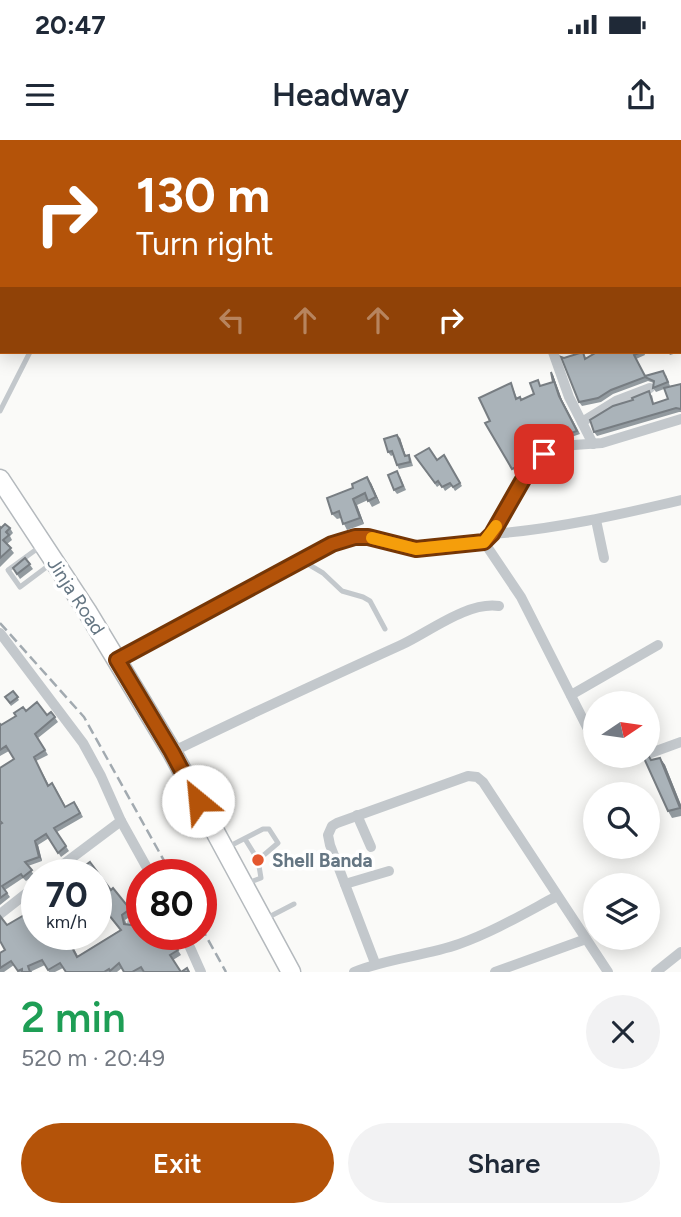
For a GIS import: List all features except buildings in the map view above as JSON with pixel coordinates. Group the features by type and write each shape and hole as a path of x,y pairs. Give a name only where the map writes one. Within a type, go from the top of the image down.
{"highway":[{"name":"Jinja Road","path":"0,479 117,660 172,752 291,972"}],"street":[{"path":"554,354 569,397 593,444"},
{"path":"582,422 616,401 650,387"},
{"path":"488,538 536,460 556,450 625,437 681,419"},
{"path":"117,660 332,544 355,537 368,537 416,549 596,520 681,500"},
{"path":"596,520 604,558"},
{"path":"488,538 583,719"},
{"path":"172,752 405,643 453,617 483,606 499,606"},
{"path":"0,633 83,743 142,859"},
{"path":"571,695 657,645"},
{"path":"660,750 681,742"},
{"path":"375,963 328,835 332,826 459,779 477,777 483,782 583,935"},
{"path":"357,815 371,847"},
{"path":"70,859 121,821"},
{"path":"345,884 389,871"},
{"path":"354,972 375,963 465,942 556,896"},
{"path":"0,914 21,898"},
{"path":"495,972 583,940"},
{"path":"191,950 201,972"},
{"path":"593,950 608,972"},
{"path":"656,972 681,952"}],"lane":[{"path":"0,411 29,354"},
{"path":"43,544 8,570 20,587 54,561"},
{"path":"300,561 323,573 342,591 370,601 386,629"},
{"path":"223,849 268,829 277,841 277,846 258,860"},
{"path":"243,885 261,878 258,860 245,839"},
{"path":"263,921 294,904"}],"railway":[{"path":"0,623 84,717 163,859"},
{"path":"214,950 226,972"}],"slow traffic":[{"path":"372,538 416,549 484,542 496,526"}],"place":[{"name":"Shell Banda","path":"258,860"}],"route":[{"path":"198,801 117,660 332,544 355,537 368,537 416,549 484,542 492,534 532,464 544,454"}]}
